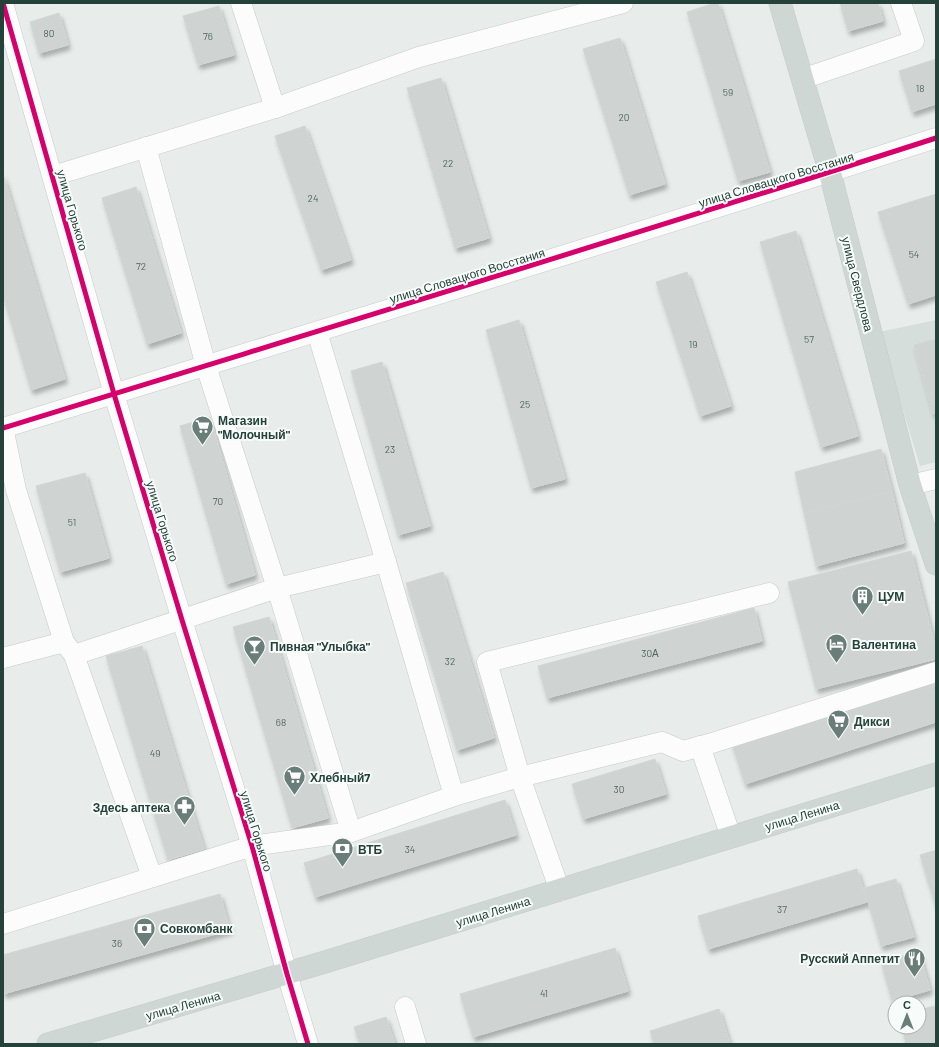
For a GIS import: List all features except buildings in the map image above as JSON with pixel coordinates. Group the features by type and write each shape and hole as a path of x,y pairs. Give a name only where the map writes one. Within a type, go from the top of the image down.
{"main road":[{"name":"улица Свердлова","path":"780,3 830,173 910,485 936,564"},
{"name":"улица Ленина","path":"48,1044 287,974 936,774"}],"street":[{"name":"улица Горького","path":"3,3 114,394 252,846 308,1044"},
{"path":"241,3 275,108"},
{"path":"52,176 275,108 419,57 623,3"},
{"path":"802,79 914,41 901,3"},
{"name":"улица Словацкого Восстания","path":"3,428 830,173 936,138"},
{"path":"146,147 206,366 277,588 351,832"},
{"path":"317,332 454,796"},
{"path":"3,428 16,490 69,649 152,877"},
{"path":"910,485 936,479"},
{"path":"3,658 69,649 182,620 277,588 386,562"},
{"path":"560,890 520,777 487,662 769,593"},
{"path":"3,924 252,846 351,832 454,796 520,777 662,742 683,751 936,672"},
{"path":"700,746 730,837"},
{"path":"405,1007 416,1044"}],"shaded area":[{"path":"936,320 936,462 920,466 879,332"}],"cycle path":[{"path":"3,3 114,394 252,846 308,1044"},
{"path":"3,428 587,248 936,138"}],"place":[{"name":"Магазин \"Молочный\"","path":"202,446"},
{"name":"ЦУМ","path":"862,616"},
{"name":"Валентина","path":"836,664"},
{"name":"Пивная \"Улыбка\"","path":"255,666"},
{"name":"Дикси","path":"839,740"},
{"name":"Хлебный7","path":"295,796"},
{"name":"Здесь аптека","path":"185,826"},
{"name":"ВТБ","path":"343,868"},
{"name":"Совкомбанк","path":"145,948"},
{"name":"Русский Аппетит","path":"915,978"}]}
